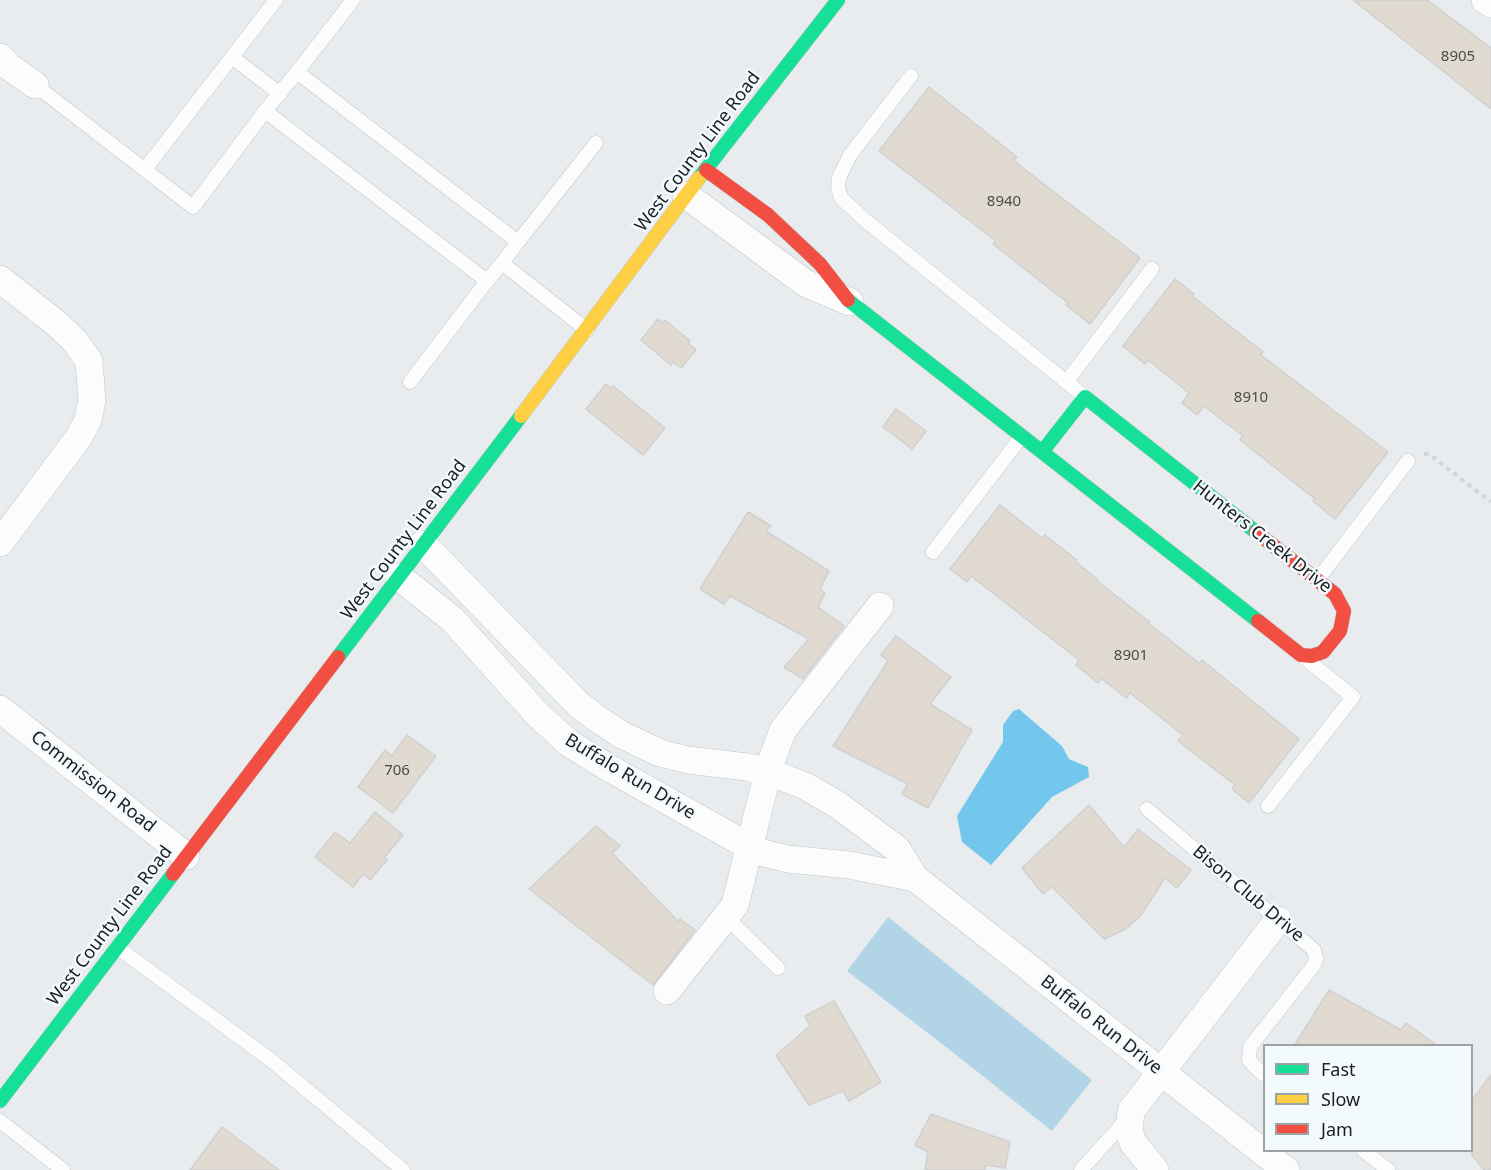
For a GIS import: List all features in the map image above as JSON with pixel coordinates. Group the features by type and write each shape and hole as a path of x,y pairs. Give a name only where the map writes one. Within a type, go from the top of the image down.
{"main road":[{"name":"West County Line Road","path":"0,1101 587,330 686,195 838,0"},
{"path":"706,170 768,215 820,264 850,302 1301,655"},
{"path":"1042,452 1085,397"},
{"name":"Hunters Creek Drive","path":"1085,397 1318,579 1340,600 1344,611 1343,621 1336,636 1323,652 1312,656 1301,655"}],"street":[{"path":"1485,0 1491,4"},
{"path":"0,57 8,66 36,85"},
{"path":"686,195 805,284 850,302"},
{"path":"0,279 75,341 89,361 92,400 88,420 80,436 0,543"},
{"name":"Buffalo Run Drive","path":"423,544 578,704 606,726 660,753 688,760 741,766 768,772 805,786 838,805 897,849 915,878 1280,1168"},
{"name":"Buffalo Run Drive","path":"399,577 452,619 538,715 570,744 609,768 750,849 777,858 849,865 915,878"},
{"path":"666,991 735,905 768,772 783,730 880,606"},
{"name":"Commission Road","path":"0,709 186,856"},
{"path":"1155,1170 1133,1143 1129,1131 1131,1111 1278,920"}],"lane":[{"path":"145,170 276,0"},
{"path":"36,85 193,207 353,0"},
{"path":"232,57 280,94"},
{"path":"297,72 518,242"},
{"path":"911,76 850,155 839,178 838,188 841,198 845,204 1085,397"},
{"path":"266,111 487,281"},
{"path":"410,382 596,143"},
{"path":"502,263 587,330"},
{"path":"1066,381 1152,269"},
{"path":"933,552 1022,436"},
{"path":"1318,579 1408,461"},
{"path":"1268,806 1353,697 1301,655"},
{"name":"Bison Club Drive","path":"1147,809 1312,947 1316,959 1250,1047 1249,1060 1263,1074"},
{"path":"726,917 778,968"},
{"path":"117,947 272,1061 403,1170"},
{"path":"1081,1170 1130,1115"},
{"path":"0,1121 63,1170"},
{"path":"1366,1152 1388,1170"}],"path":[{"path":"1408,461 1420,454 1429,454 1491,502"}],"shaded area":[{"path":"888,917 1092,1080 1052,1131 847,971"}],"water":[{"path":"1019,709 1062,746 1069,759 1088,767 1089,777 1052,797 991,865 962,842 957,816 1003,742 1003,725 1013,711"}],"building":[{"path":"1353,0 1427,0 1491,48 1491,109"},
{"path":"929,87 1017,157 1014,160 1023,168 1140,258 1090,324 1066,305 1068,303 993,244 996,241 879,151"},
{"path":"1175,279 1194,294 1192,296 1263,352 1261,355 1388,452 1335,519 1313,501 1315,499 1240,440 1243,436 1204,406 1197,415 1182,403 1189,393 1148,360 1145,364 1123,346"},
{"path":"658,319 663,323 665,320 690,341 688,343 696,350 681,368 673,362 671,365 641,340"},
{"path":"606,384 611,388 613,386 665,428 643,455 586,409"},
{"path":"896,409 926,431 912,449 883,427"},
{"path":"1000,505 1042,538 1045,535 1077,560 1076,562 1097,581 1150,622 1148,623 1199,663 1202,660 1299,739 1249,803 1232,789 1235,785 1178,741 1183,735 1130,693 1126,698 1102,679 1098,683 1076,665 1079,660 971,576 967,582 950,569"},
{"path":"748,512 771,526 766,531 829,571 820,589 825,593 818,607 844,626 803,679 784,667 809,639 730,596 724,604 700,589"},
{"path":"896,636 951,677 930,704 972,730 928,808 902,794 908,784 833,746 888,661 881,655"},
{"path":"407,735 436,756 393,813 358,787 385,750 392,756"},
{"path":"1089,805 1124,847 1138,829 1191,870 1177,888 1165,878 1141,915 1126,929 1104,939 1052,887 1043,894 1022,868"},
{"path":"375,812 403,835 384,858 387,860 370,880 363,874 353,887 315,857 335,832 350,843"},
{"path":"596,826 620,846 612,853 678,921 680,919 695,930 653,985 529,889"},
{"path":"1329,990 1401,1030 1406,1023 1435,1044 1295,1044"},
{"path":"834,1001 881,1082 849,1101 843,1091 809,1105 776,1055 810,1026 805,1016"},
{"path":"1491,1075 1491,1170 1484,1170 1472,1155 1473,1099"},
{"path":"931,1114 1010,1142 1005,1168 986,1165 985,1170 925,1170 928,1152 915,1145"},
{"path":"222,1127 279,1170 190,1170"}],"traffic: fast":[{"path":"699,178 838,0"},
{"path":"848,300 1258,621"},
{"path":"1042,452 1085,397 1256,532"},
{"path":"338,657 521,416"},
{"path":"0,1101 173,874"}],"traffic: slow":[{"path":"521,416 699,178"}],"traffic: jam":[{"path":"706,170 768,215 820,264 848,300"},
{"path":"1256,532 1335,594 1344,611 1340,631 1323,652 1312,656 1301,655 1258,621"},
{"path":"173,874 338,657"}]}
